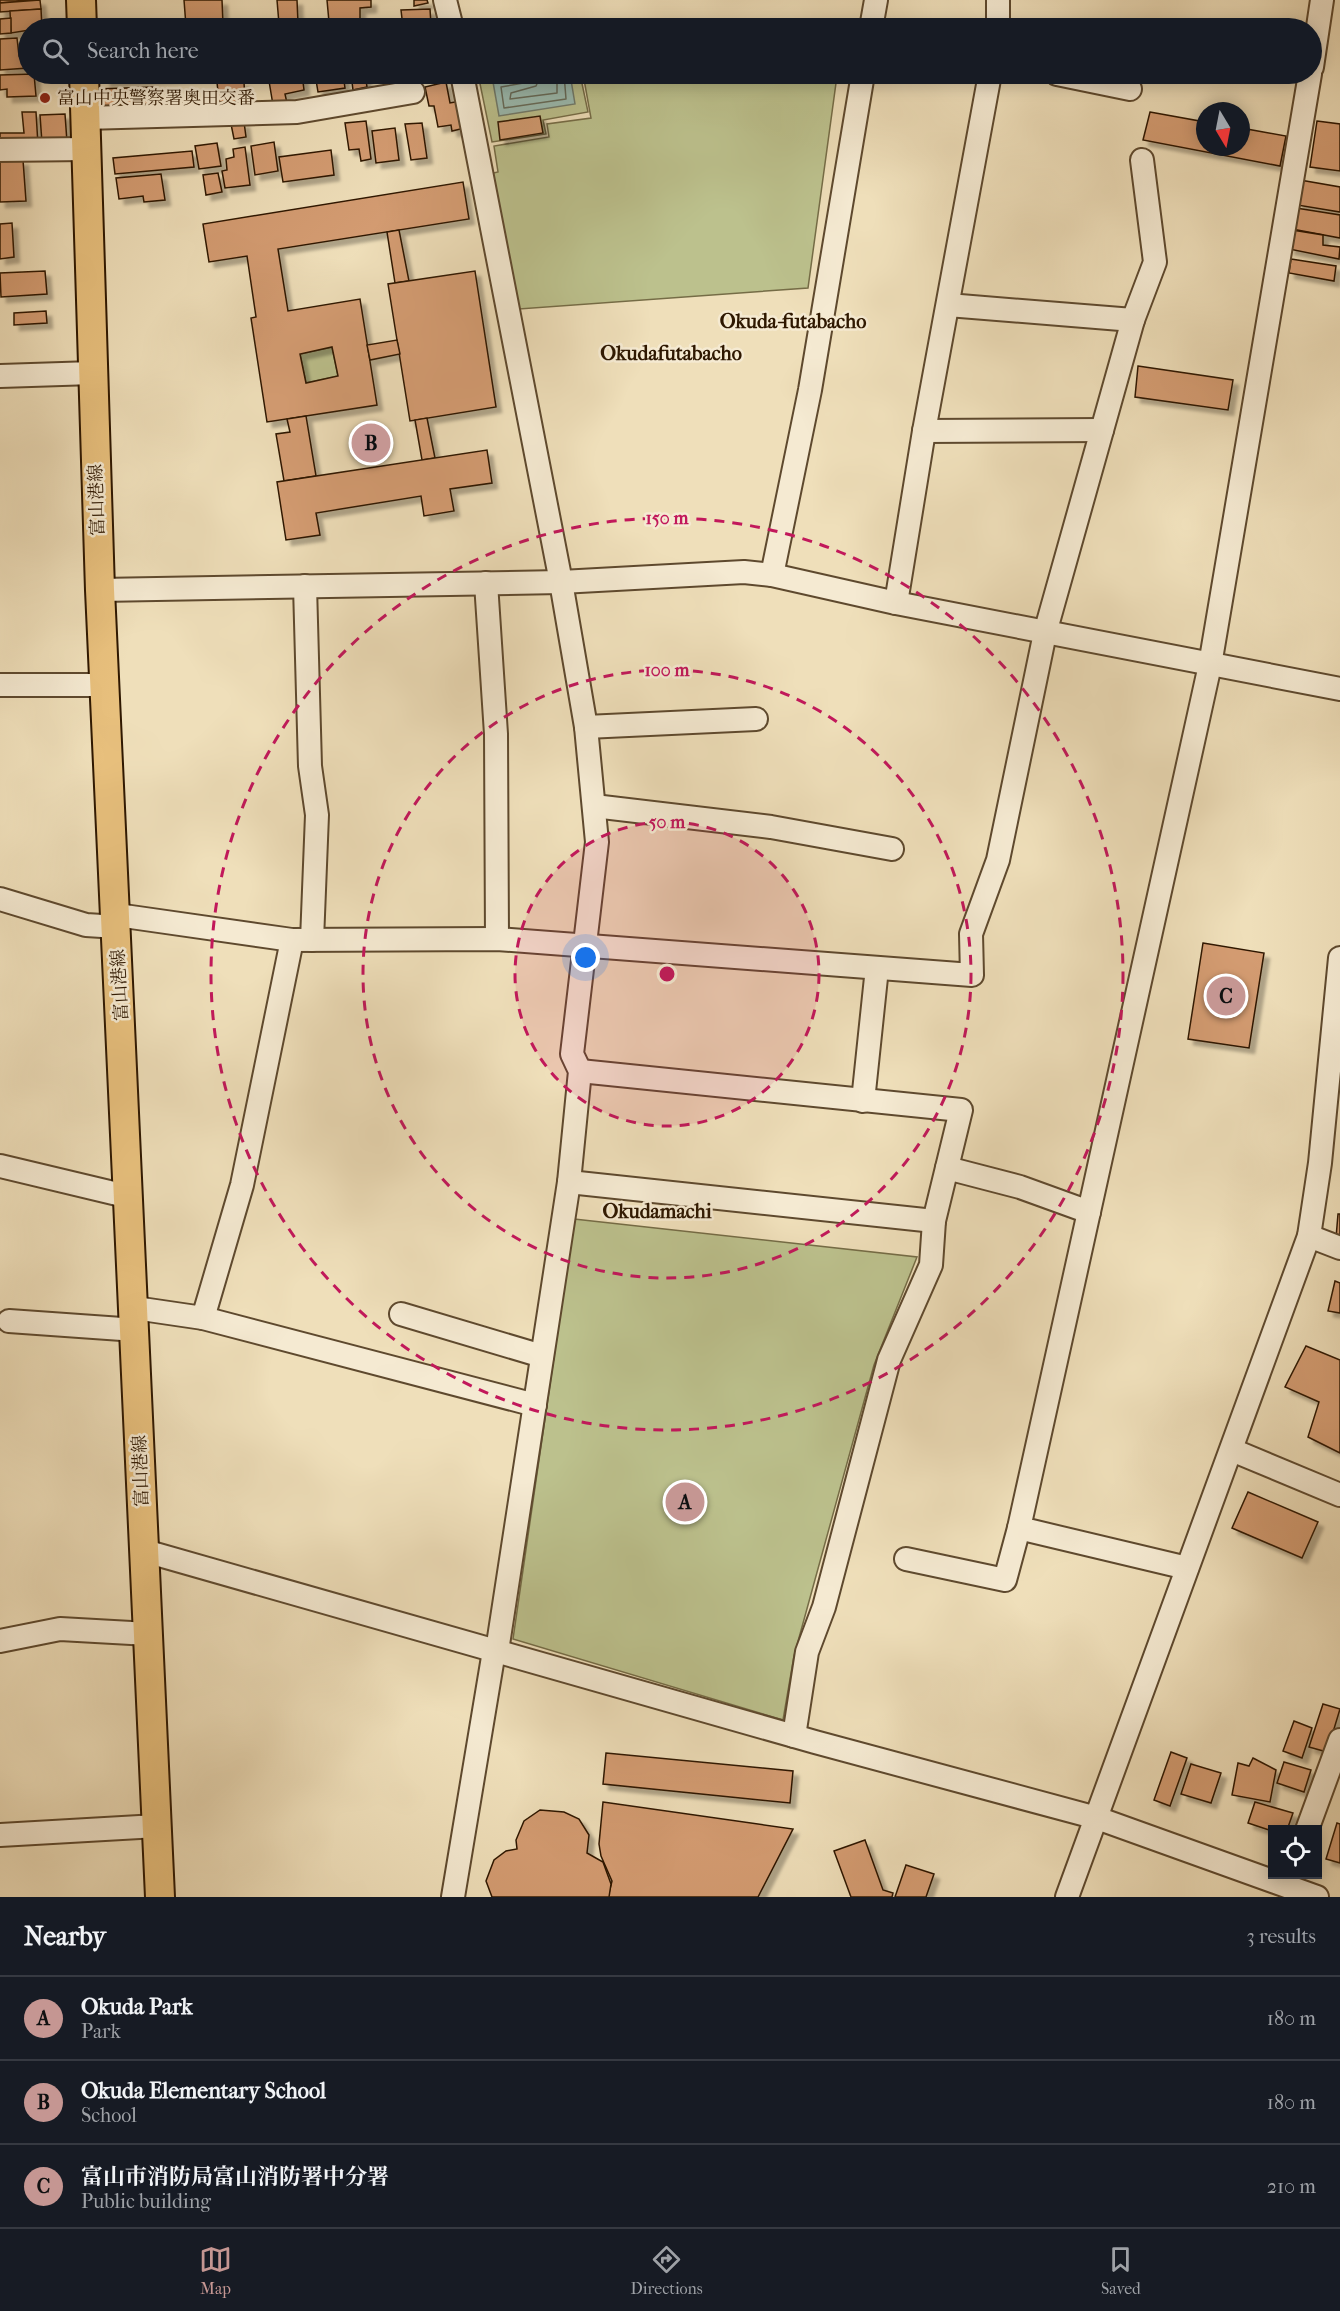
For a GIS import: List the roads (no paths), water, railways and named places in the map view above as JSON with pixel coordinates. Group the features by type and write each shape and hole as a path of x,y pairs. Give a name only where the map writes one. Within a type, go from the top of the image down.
{"main road":[{"path":"81,0 82,18"},
{"name":"富山港線","path":"84,84 100,590 118,921 160,1897"}],"street":[{"path":"445,0 450,18"},
{"path":"873,18 876,0"},
{"path":"998,0 998,18"},
{"path":"1319,18 1322,0"},
{"path":"453,1897 496,1651 568,1182 580,1071 572,1054 597,842 586,727 561,582 464,84"},
{"path":"772,575 810,390 821,308 861,84"},
{"path":"896,603 924,431 988,84"},
{"path":"1109,84 1130,88"},
{"path":"906,1559 1005,1580 1019,1528 1210,666 1308,84"},
{"path":"85,118 297,112 413,92"},
{"path":"0,150 86,149"},
{"path":"0,899 86,925 118,921 302,940 497,939 972,975 971,934 998,860 1045,633 1133,320 1155,261 1142,160"},
{"path":"948,305 1133,320"},
{"path":"0,376 93,373"},
{"path":"924,431 1102,430"},
{"path":"100,590 561,582 744,572 772,575 896,603 1210,666 1340,689"},
{"path":"486,583 496,734 497,939"},
{"path":"203,1318 242,1185 302,940 317,815 310,766 305,586"},
{"path":"0,685 105,685"},
{"path":"586,727 756,719"},
{"path":"594,806 771,827 892,849"},
{"path":"1067,1897 1309,1236 1330,1163 1340,958"},
{"path":"863,1101 877,968"},
{"path":"580,1071 961,1110 934,1221 931,1265 889,1360 824,1607 807,1652 794,1736"},
{"path":"0,1166 130,1197"},
{"path":"947,1168 1020,1187 1089,1212"},
{"path":"568,1182 934,1221"},
{"path":"1309,1236 1340,1248"},
{"path":"401,1314 542,1356"},
{"path":"9,1321 203,1318 535,1405"},
{"path":"1232,1450 1340,1495"},
{"path":"1019,1528 1187,1568"},
{"path":"144,1551 794,1736 1097,1818 1289,1880 1317,1897"},
{"path":"0,1641 60,1629 149,1634"},
{"path":"1310,1825 1332,1788 1340,1740"},
{"path":"0,1835 157,1826"}],"water":[{"path":"493,84 572,84 575,104 499,116"}],"place":[{"name":"富山中央警察署奥田交番","path":"45,98"},
{"name":"Okuda Elementary School","path":"371,443"},
{"name":"富山市消防局富山消防署中分署","path":"1226,996"},
{"name":"Okuda Park","path":"685,1502"}],"district":[{"name":"Okuda-futabacho","path":"793,321"},
{"name":"Okudafutabacho","path":"671,353"},
{"name":"Okudamachi","path":"657,1211"}]}
